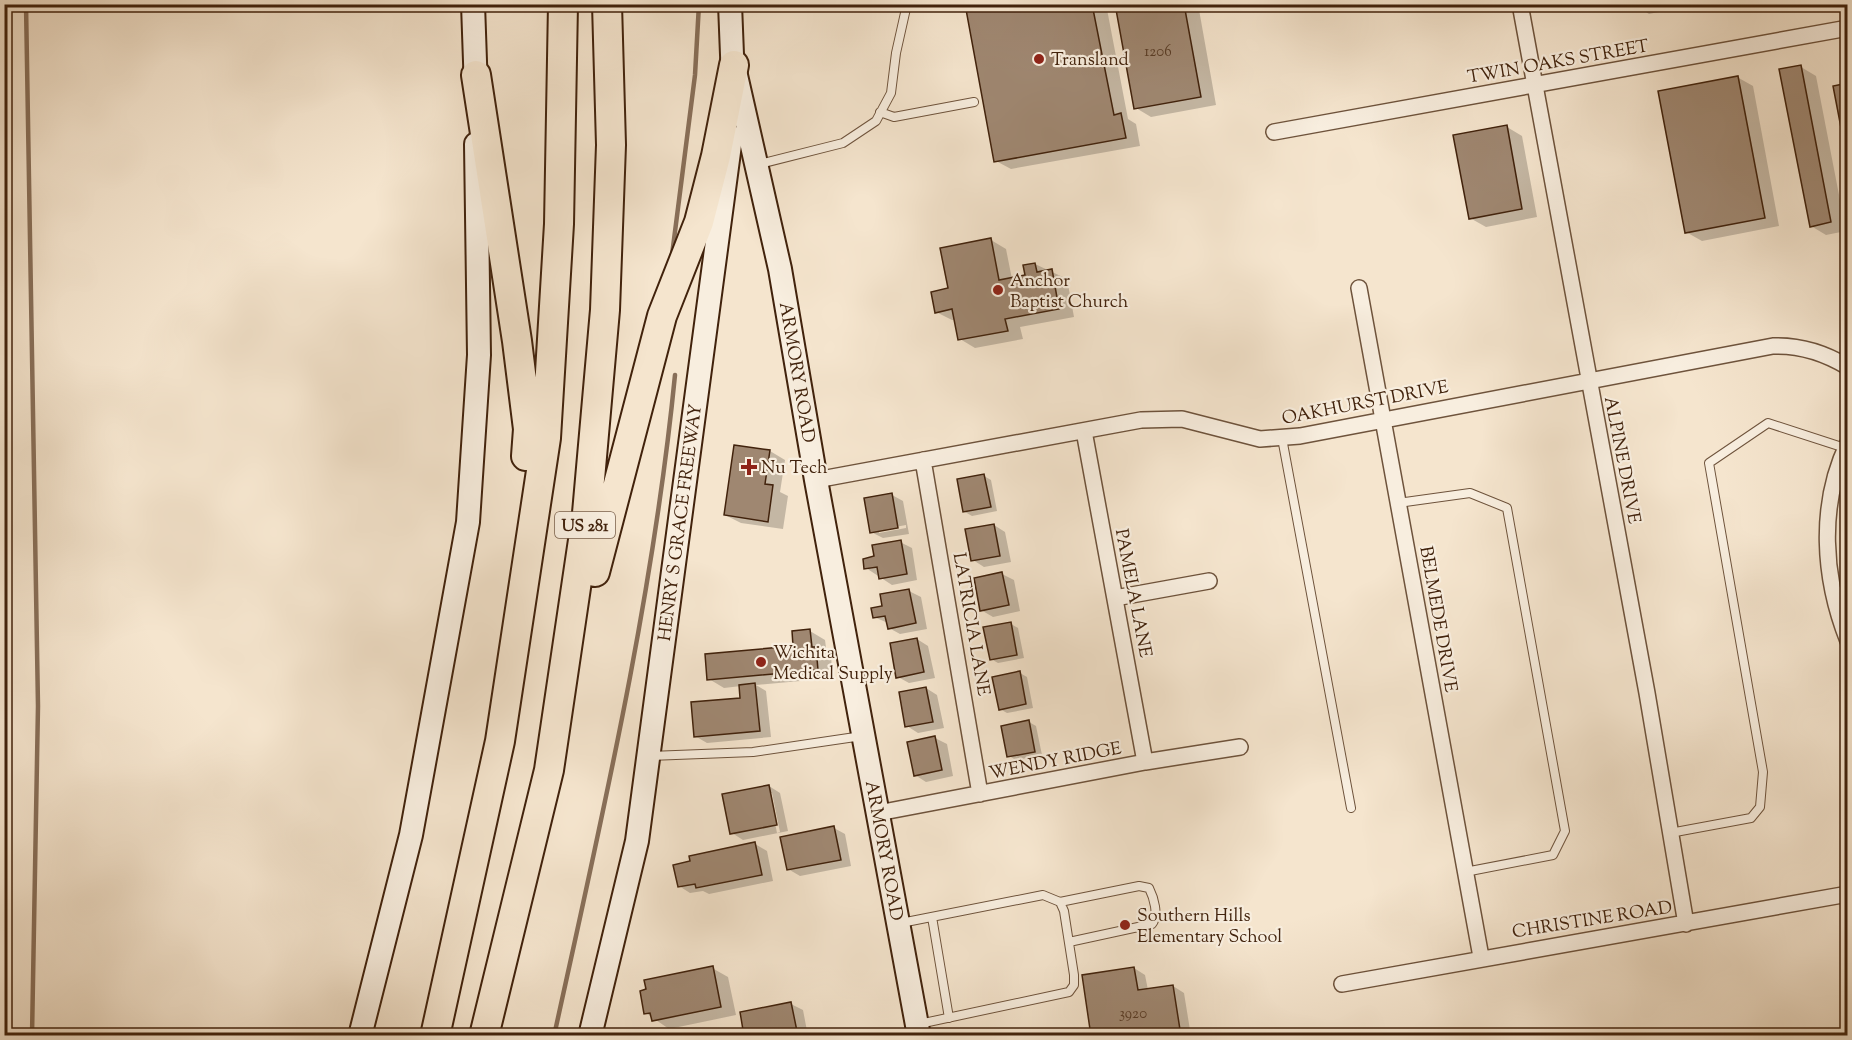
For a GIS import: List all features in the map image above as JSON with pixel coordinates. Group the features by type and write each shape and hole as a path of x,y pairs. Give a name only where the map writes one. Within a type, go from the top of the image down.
{"highway":[{"name":"US 281","path":"435,1035 500,741 546,438 559,224 563,4"},
{"name":"US 281","path":"484,1035 549,770 587,513 605,310 611,145 608,4"},
{"path":"549,770 633,417 662,316 699,222 717,156 734,65"},
{"path":"476,75 528,429 500,741"}],"street":[{"path":"360,1035 411,835 468,522 479,354 473,4"},
{"name":"HENRY S GRACE FREEWAY","path":"590,1035 637,841 649,756 730,155 734,65 730,4"},
{"name":"ALPINE DRIVE","path":"1520,4 1647,693 1686,924"},
{"name":"TWIN OAKS STREET","path":"1274,132 1848,28"},
{"name":"ARMORY ROAD","path":"734,65 780,269 816,480 918,1030"},
{"name":"BELMEDE DRIVE","path":"1359,288 1481,957"},
{"name":"OAKHURST DRIVE","path":"816,480 1141,420 1182,419 1260,439 1282,438 1773,346 1788,346 1816,352 1848,368"},
{"name":"PAMELA LANE","path":"1084,431 1145,762"},
{"path":"1846,446 1832,490 1827,533 1829,575 1848,641"},
{"name":"LATRICIA LANE","path":"923,460 980,794"},
{"path":"1115,598 1209,581"},
{"name":"WENDY RIDGE","path":"878,813 1145,762 1240,747"},
{"name":"CHRISTINE ROAD","path":"1342,984 1481,957 1686,924 1848,894"}],"lane":[{"path":"756,165 843,143 876,121 891,93 896,53 907,4"},
{"path":"880,112 894,117 974,102"},
{"path":"1670,832 1751,818 1761,807 1763,772 1709,464 1768,423 1846,446"},
{"path":"1282,438 1351,808"},
{"path":"1398,503 1470,493 1507,508 1565,831 1553,855 1465,872"},
{"path":"649,756 753,752 863,736"},
{"path":"899,923 1043,895 1060,902 1139,886 1149,888 1156,915 1152,924 1069,942"},
{"path":"918,1030 949,1018 1069,992 1074,985 1074,975 1060,902"},
{"path":"932,917 949,1018"}],"building":[{"name":"Transland","path":"965,4 1092,4 1114,115 1121,113 1126,138 994,162"},
{"name":"Transland","path":"1115,4 1184,4 1201,97 1134,109"},
{"path":"1801,65 1831,222 1810,227 1779,69"},
{"path":"1738,76 1765,218 1685,233 1658,91"},
{"path":"1848,83 1848,131 1842,133 1833,86"},
{"path":"1507,125 1522,209 1469,219 1453,135"},
{"name":"Anchor Baptist Church","path":"991,238 999,280 1025,275 1023,265 1035,263 1037,272 1052,269 1059,309 1005,319 1008,331 958,340 952,309 935,313 931,292 948,288 940,248"},
{"name":"Nu Tech","path":"734,445 770,450 765,484 773,485 768,522 724,515"},
{"path":"984,474 991,507 963,512 957,479"},
{"path":"892,493 898,528 870,533 864,498"},
{"path":"994,524 1000,556 971,561 965,529"},
{"path":"901,540 907,574 879,579 877,567 864,569 863,559 874,556 872,545"},
{"path":"1002,572 1009,605 980,611 974,578"},
{"path":"909,589 916,623 888,629 885,616 873,618 871,608 882,606 880,594"},
{"path":"1011,622 1017,655 990,660 983,627"},
{"name":"Wichita Medical Supply","path":"810,629 812,647 816,647 818,670 707,680 705,654 793,646 792,631"},
{"path":"917,638 924,672 896,678 890,643"},
{"path":"1020,671 1026,704 999,710 992,677"},
{"path":"755,683 760,731 694,737 691,702 740,698 739,685"},
{"path":"926,687 933,722 905,727 899,692"},
{"path":"1029,720 1035,752 1007,757 1001,726"},
{"path":"935,736 942,770 914,776 907,742"},
{"path":"769,785 777,825 730,834 722,794"},
{"path":"834,826 841,860 787,870 780,837"},
{"path":"755,842 762,875 696,888 695,884 678,887 673,865 690,861 689,856"},
{"path":"713,966 721,1007 652,1021 650,1013 644,1014 640,991 646,989 644,980"},
{"path":"1134,967 1138,990 1173,985 1181,1036 1091,1036 1082,975"},
{"path":"791,1002 798,1036 744,1036 740,1012"}],"waterway":[{"path":"26,4 38,706 32,1036"},
{"path":"672,255 695,75 699,4"},
{"path":"554,1036 608,789 640,624 654,542 675,375"}],"place":[{"name":"Transland","path":"1039,59"},
{"name":"Anchor Baptist Church","path":"998,290"},
{"name":"Nu Tech","path":"749,467"},
{"name":"Wichita Medical Supply","path":"761,662"},
{"name":"Southern Hills Elementary School","path":"1125,925"}]}
